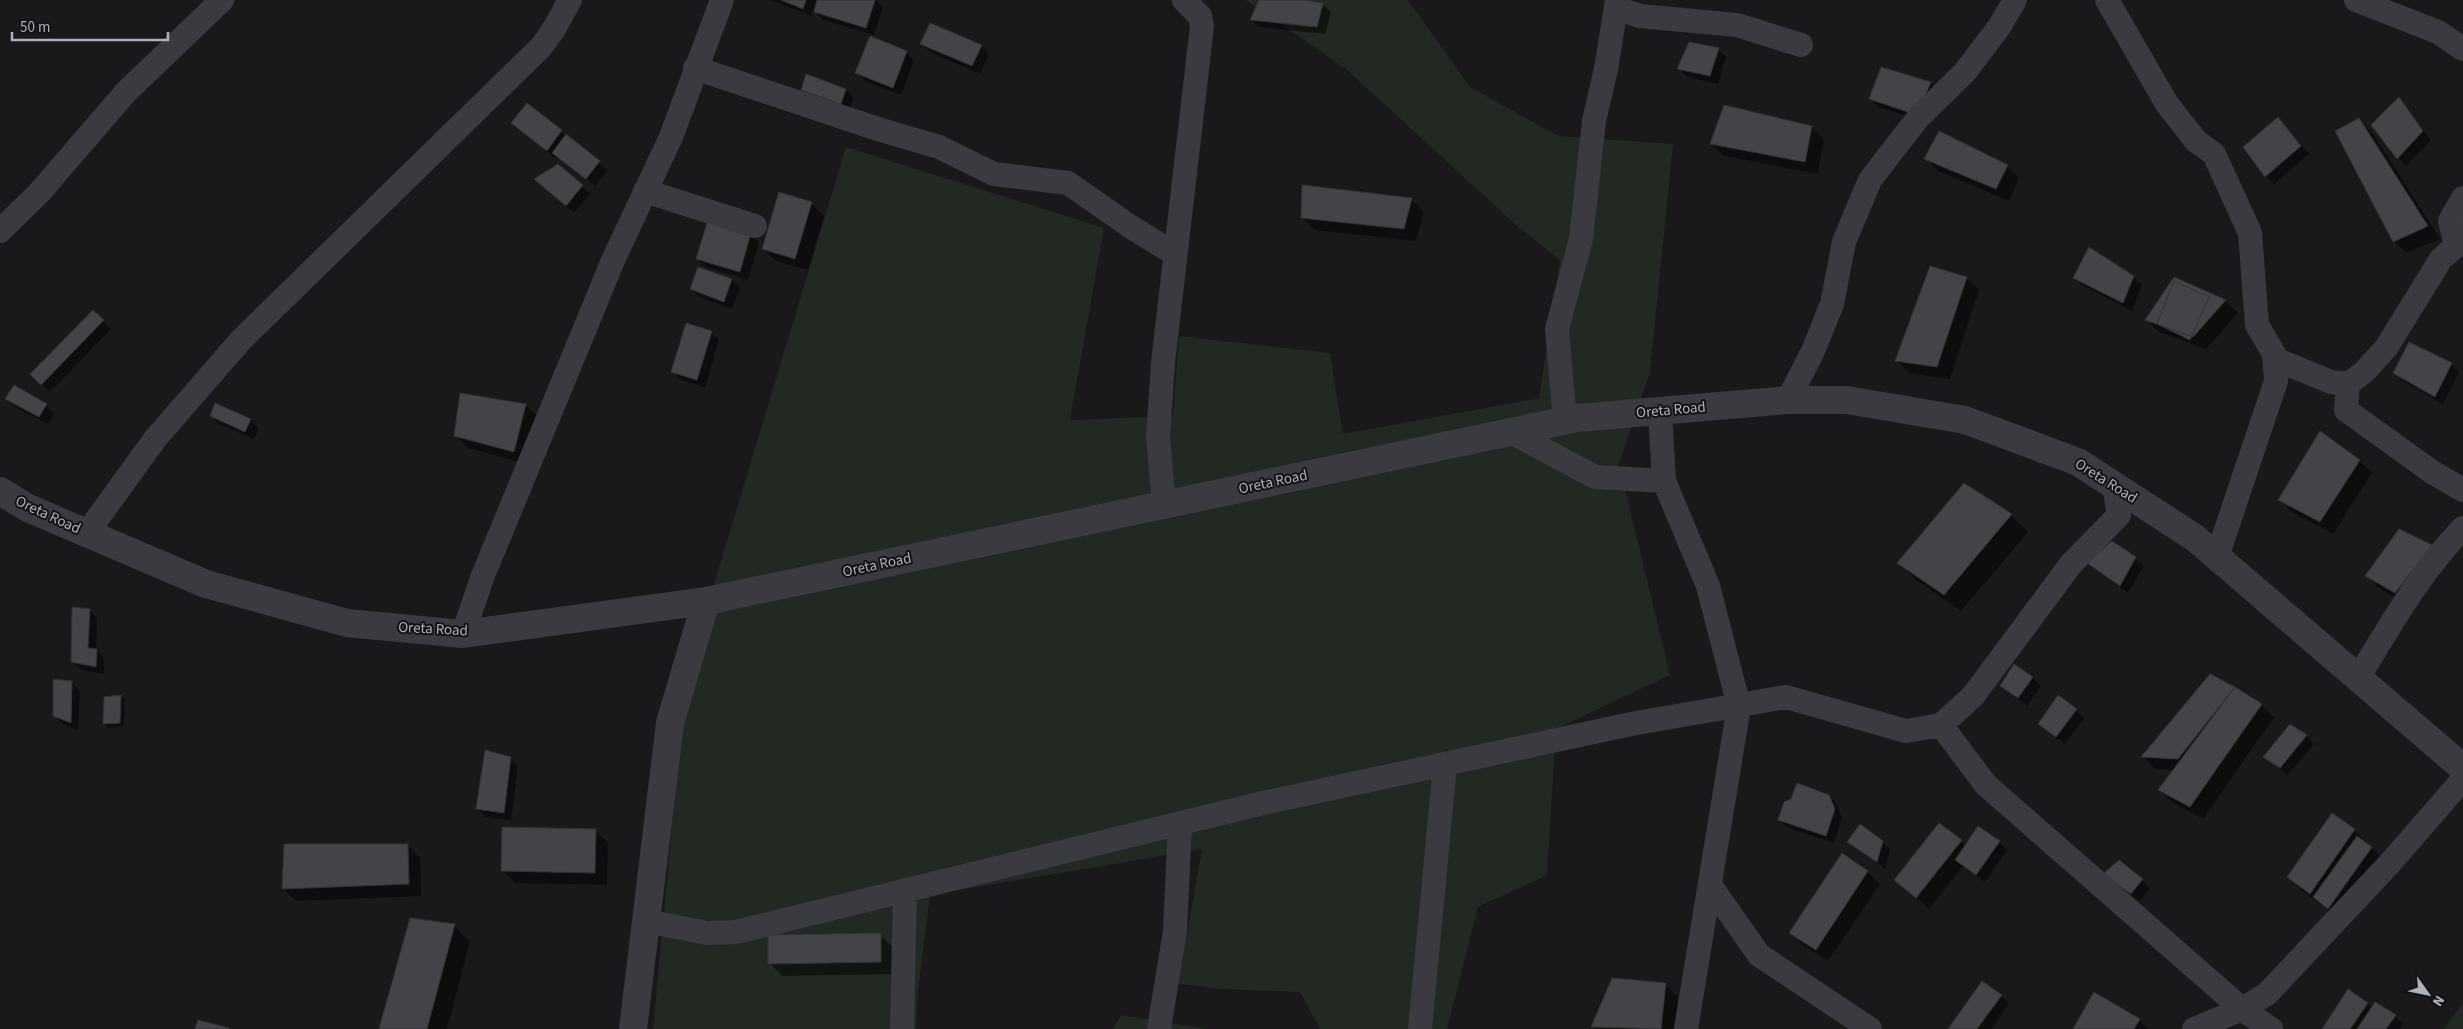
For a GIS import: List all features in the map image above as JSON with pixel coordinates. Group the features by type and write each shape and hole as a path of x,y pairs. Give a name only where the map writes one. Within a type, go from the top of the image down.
{"street":[{"path":"0,231 39,193 126,92 222,0"},
{"path":"87,533 155,439 241,340 541,47 554,29 570,0"},
{"path":"463,634 482,578 614,258 671,137 692,85 695,68 722,0"},
{"path":"1164,505 1158,436 1176,254 1202,26 1200,16 1185,0"},
{"path":"1788,400 1813,351 1832,304 1844,242 1870,180 1918,118 1965,72 1999,27 2015,0"},
{"path":"2107,0 2167,104 2196,141 2214,154 2250,233 2253,245 2257,325 2274,354 2276,381 2217,557"},
{"path":"2356,0 2438,32 2463,49"},
{"path":"1565,421 1557,329 1581,239 1594,121 1617,4 1640,16 1737,26 1801,45"},
{"path":"695,68 878,129 939,147 994,174 1068,183 1131,227 1176,254"},
{"path":"645,191 756,226"},
{"path":"2275,359 2331,382 2348,384 2364,372 2386,348 2442,259 2460,245 2450,221 2463,198"},
{"path":"2348,384 2346,410 2432,472 2463,490"},
{"name":"Oreta Road","path":"0,491 28,508 206,584 347,623 463,634 706,601 1565,421 1660,410 1788,400 1847,400 1965,420 2078,462 2195,538 2463,768"},
{"path":"1660,410 1664,481 1708,586 1739,706 1686,1029"},
{"path":"1511,432 1595,477 1664,481"},
{"path":"646,921 707,932 736,932 1263,803 1631,724 1786,697 1906,731 1941,725 1973,696 2071,564 2119,515 2114,485"},
{"path":"2358,678 2398,612 2442,550 2463,528"},
{"path":"634,1029 670,723 706,601"},
{"path":"1941,725 1986,786 2242,1008 2271,1029"},
{"path":"1420,1029 1445,765"},
{"path":"2194,1029 2242,1008 2267,994 2391,862 2463,779"},
{"path":"1159,1029 1175,931 1180,823"},
{"path":"1710,884 1759,954 1870,1029"},
{"path":"902,1029 905,890"}],"shaded area":[{"path":"1246,0 1408,0 1470,87 1558,136 1673,144 1650,372 1619,464 1670,675 1556,729 1547,875 1478,907 1447,1029 1320,1029 1300,992 1223,989 1178,984 1202,849 930,895 918,991 916,1029 653,1029 686,677 846,147 1104,228 1070,420 1173,416 1179,336 1330,353 1343,434 1539,398 1560,260 1517,226 1346,69"},
{"path":"2463,1003 2463,1029 2444,1029"},
{"path":"1121,1015 1207,1029 1113,1029"}],"building":[{"path":"781,0 806,0 803,9"},
{"path":"817,0 875,0 866,28 814,12"},
{"path":"1259,0 1303,0 1323,3 1317,27 1250,20"},
{"path":"930,23 982,45 972,66 920,44"},
{"path":"870,36 907,51 893,88 855,73"},
{"path":"1689,42 1719,48 1710,76 1677,69"},
{"path":"1881,67 1931,82 1917,115 1869,99"},
{"path":"806,74 846,89 841,104 801,90"},
{"path":"2399,97 2423,131 2397,159 2371,125"},
{"path":"527,103 562,130 547,151 511,123"},
{"path":"1724,105 1812,126 1805,162 1710,144"},
{"path":"2278,117 2301,146 2265,177 2243,147"},
{"path":"2359,118 2428,226 2393,242 2335,131"},
{"path":"1939,131 2008,165 1996,189 1924,159"},
{"path":"566,134 600,161 586,179 552,153"},
{"path":"558,164 583,185 566,206 534,179"},
{"path":"1302,185 1412,198 1404,229 1301,218"},
{"path":"779,192 812,202 795,259 762,249"},
{"path":"708,220 751,233 740,272 696,259"},
{"path":"2089,247 2134,276 2123,303 2073,278"},
{"path":"1930,266 1967,277 1937,367 1895,361"},
{"path":"698,267 732,279 724,302 690,289"},
{"path":"2174,277 2226,300 2193,337 2145,320"},
{"path":"2174,281 2209,297 2190,340 2157,324"},
{"path":"93,310 104,320 41,385 30,374"},
{"path":"686,323 712,331 697,380 671,372"},
{"path":"2409,342 2452,363 2435,397 2393,373"},
{"path":"14,385 47,404 39,417 5,399"},
{"path":"460,393 526,404 514,452 454,436"},
{"path":"215,403 251,419 245,432 210,416"},
{"path":"2320,431 2360,460 2320,522 2278,500"},
{"path":"1964,483 2012,514 1944,595 1897,563"},
{"path":"2399,529 2432,545 2395,593 2365,576"},
{"path":"2112,541 2136,557 2120,586 2087,563"},
{"path":"72,607 90,609 88,648 97,649 96,667 71,662"},
{"path":"2014,664 2033,677 2018,698 2000,686"},
{"path":"2210,674 2235,687 2178,759 2141,757"},
{"path":"53,679 72,681 71,723 53,716"},
{"path":"2235,687 2262,704 2190,807 2158,790"},
{"path":"121,695 120,723 103,724 104,697"},
{"path":"2058,695 2077,709 2056,737 2038,724"},
{"path":"2290,724 2307,735 2280,768 2263,757"},
{"path":"485,750 511,757 504,813 476,809"},
{"path":"1797,783 1829,795 1835,809 1826,836 1778,820 1784,802 1791,799"},
{"path":"2332,813 2355,829 2310,894 2287,877"},
{"path":"1939,823 1962,840 1916,898 1894,880"},
{"path":"1860,824 1883,841 1877,862 1847,842"},
{"path":"1978,826 2000,841 1976,875 1955,860"},
{"path":"502,827 596,829 595,873 501,871"},
{"path":"2357,836 2372,847 2328,909 2313,897"},
{"path":"284,844 408,844 409,884 282,889"},
{"path":"1842,853 1868,871 1816,950 1789,933"},
{"path":"2119,860 2143,879 2131,894 2103,874"},
{"path":"410,918 455,924 427,1029 379,1029"},
{"path":"881,933 881,962 768,964 768,935"},
{"path":"1612,978 1666,983 1661,1029 1591,1027"},
{"path":"1982,981 2002,995 1977,1029 1948,1029"},
{"path":"2348,989 2368,1003 2350,1029 2322,1029"},
{"path":"2094,992 2140,1019 2134,1029 2073,1029"},
{"path":"2375,1002 2396,1015 2386,1029 2357,1029"},
{"path":"198,1020 229,1028 229,1029 195,1029"}]}
